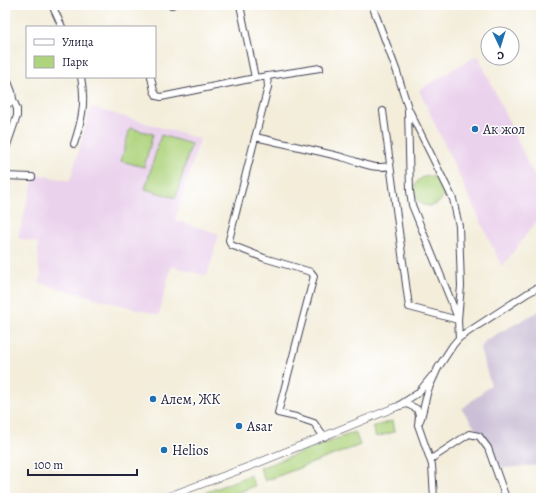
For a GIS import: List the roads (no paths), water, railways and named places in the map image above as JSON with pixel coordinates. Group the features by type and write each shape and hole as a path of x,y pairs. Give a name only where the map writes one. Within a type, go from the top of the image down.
{"street":[{"path":"52,5 62,26"},
{"path":"240,5 255,78"},
{"path":"372,5 397,72 408,108 453,199 459,226 461,286 458,320 460,338"},
{"path":"151,78 154,91 157,96 161,97 255,78 320,68"},
{"path":"5,74 17,109 17,116 5,151"},
{"path":"267,76 268,87 229,240 231,245 264,258 311,272 314,276 314,282 278,413 296,417 314,424 324,437"},
{"path":"74,144 83,111 83,88 81,78"},
{"path":"5,105 10,103 13,99"},
{"path":"408,108 410,191 412,205 458,320"},
{"path":"383,111 389,166 409,307 458,320"},
{"path":"255,137 346,158 372,167 382,168 389,166"},
{"path":"5,176 22,175 32,177"},
{"path":"164,498 324,437 396,407 409,400 418,393 438,368 453,345 460,338 541,286"},
{"path":"418,425 428,390 438,368"},
{"path":"396,407 407,404 416,409 419,416 418,425 431,459 434,498"},
{"path":"431,459 469,434 479,436 488,448 506,498"}],"place":[{"name":"Ак жол","path":"475,129"},
{"name":"Алем, ЖК","path":"153,399"},
{"name":"Asar","path":"239,426"},
{"name":"Helios","path":"164,450"}]}
